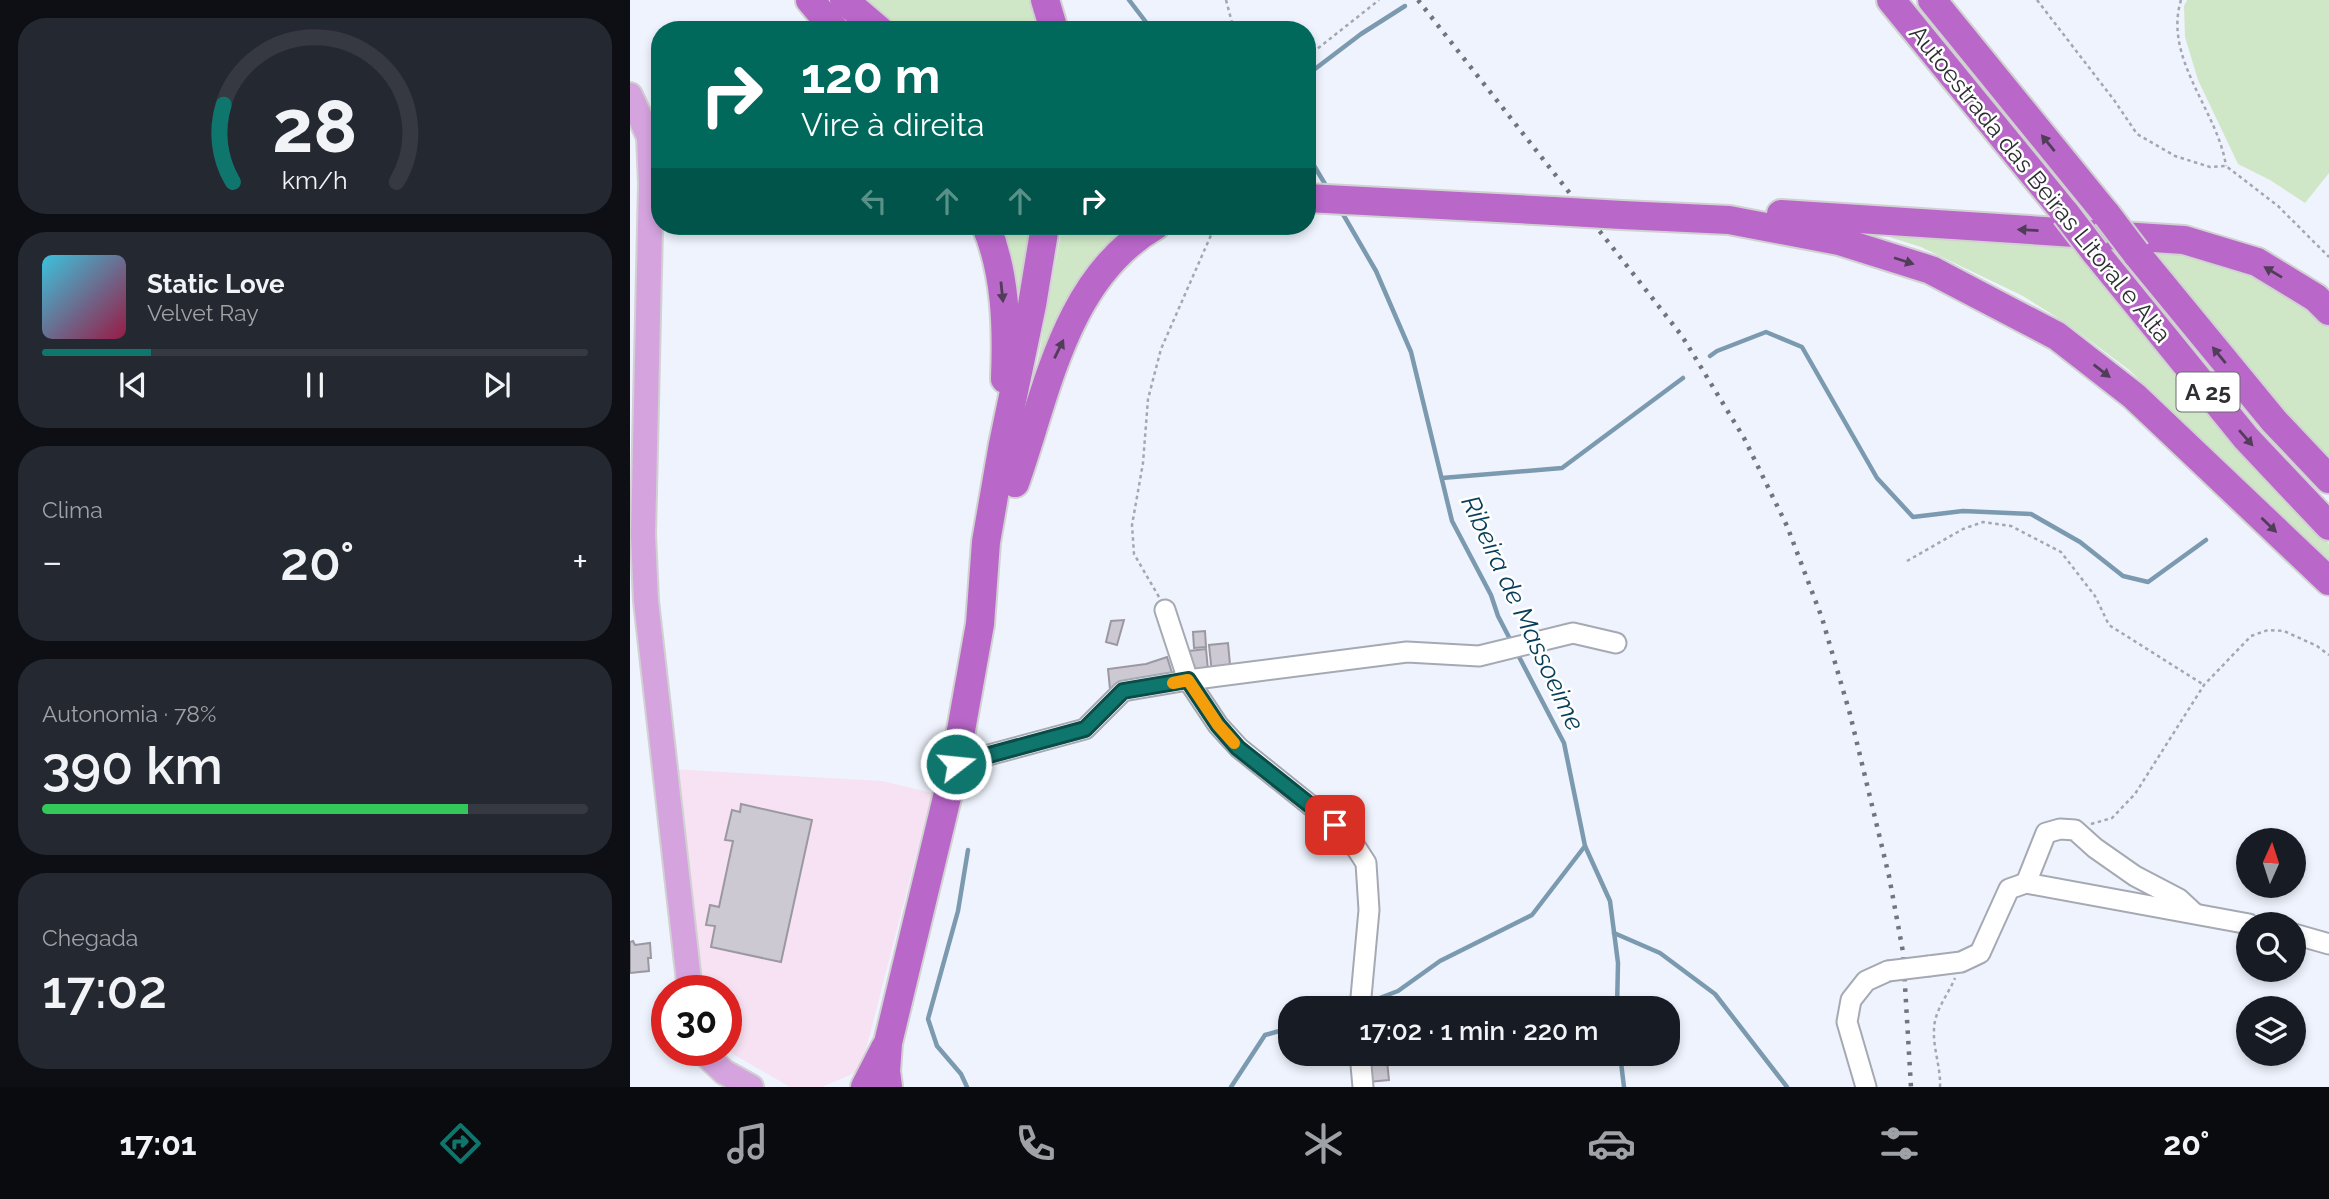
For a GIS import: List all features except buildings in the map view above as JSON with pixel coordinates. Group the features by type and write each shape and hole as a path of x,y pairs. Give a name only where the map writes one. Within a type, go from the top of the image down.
{"highway":[{"path":"810,0 828,21"},
{"path":"844,0 868,21"},
{"path":"1045,0 1051,21"},
{"path":"1059,0 1063,21"},
{"name":"Autoestrada das Beiras Litoral e Alta","path":"1891,0 2246,438 2329,526"},
{"name":"Autoestrada das Beiras Litoral e Alta","path":"1932,0 2274,421 2329,480"},
{"path":"1316,185 1728,220 1839,241 1931,270 2057,336 2134,396 2329,581"},
{"path":"1316,198 1618,209 2184,240 2257,262 2316,298 2329,311"},
{"path":"990,235 1003,289 1006,349 1003,444"},
{"path":"888,1087 888,1043 956,764 980,624 986,542 1043,235"},
{"path":"980,624 995,583 1015,483 1056,235"},
{"path":"1015,483 1054,360 1079,307 1102,270 1142,235"},
{"path":"865,1087 888,1043"}],"main road":[{"path":"630,95 649,137 651,184 643,535 646,601 688,975"},
{"path":"718,1066 751,1087"}],"street":[{"path":"1166,610 1188,680 1218,725 1238,748 1335,825 1355,846 1366,863 1369,910 1361,996"},
{"path":"956,764 1085,729 1123,691 1407,652 1479,656 1573,633 1616,643"},
{"path":"2026,883 2046,832 2075,830 2095,848 2135,876 2179,899 2195,914"},
{"path":"1866,1087 1847,1022 1851,1000 1866,981 1888,971 1961,962 1980,953 2009,889 2026,883 2236,922"},
{"path":"2306,937 2329,944"},
{"path":"1361,1066 1363,1087"}],"path":[{"path":"1226,0 1232,21"},
{"path":"1316,50 1379,0"},
{"path":"2037,0 2137,134 2175,156 2210,167 2226,166"},
{"path":"2181,0 2176,29 2198,93 2221,142 2226,166 2278,206 2329,257"},
{"path":"1166,610 1134,554 1132,525 1143,463 1148,399 1161,349 1211,235"},
{"path":"1907,561 1963,529 1983,522 2011,526 2061,552 2095,596 2109,625 2204,685"},
{"path":"2075,830 2112,818 2135,794 2204,685 2251,636 2267,630 2284,631 2317,646 2329,655"},
{"path":"1940,1087 1934,1031 1939,1008 1948,995 1961,962"}],"shaded area":[{"path":"671,769 882,781 932,793 862,1065 852,1074 822,1087 790,1087 742,1059 742,975 696,975"}],"green space":[{"path":"854,0 1034,0 1040,21 879,21"},
{"path":"2187,0 2329,0 2329,173 2305,203 2270,180 2238,164 2198,80 2185,37 2184,6"},
{"path":"1854,226 2062,245 2076,251 2196,399 2329,544 2329,563 2128,369 2066,323 2023,296 1921,247"},
{"path":"993,235 1032,235 1011,359"},
{"path":"1060,235 1118,235 1092,263 1031,398"},
{"path":"2155,251 2199,257 2276,280 2329,317 2329,460 2278,406 2151,254"}],"waterway":[{"name":"Ribeira de Massoeime","path":"1129,0 1145,21"},
{"path":"1316,68 1361,34 1405,6"},
{"name":"Ribeira de Massoeime","path":"1316,169 1328,189"},
{"name":"Ribeira de Massoeime","path":"1340,209 1376,271 1411,352 1452,521 1491,595 1512,643"},
{"path":"1710,356 1766,332 1802,347 1877,478 1913,517 1963,511 2031,514 2080,542 2123,576 2148,582 2206,540"},
{"path":"1442,478 1562,468 1683,378"},
{"name":"Ribeira de Massoeime","path":"1385,996 1398,991 1440,961 1532,915 1585,846 1564,743 1516,651"},
{"path":"1585,846 1610,901 1618,963 1617,996"},
{"path":"967,1087 961,1074 937,1046 928,1019 958,911 968,850"},
{"path":"1614,933 1660,953 1715,994 1787,1087"},
{"name":"Ribeira de Massoeime","path":"1231,1087 1265,1035 1278,1031"},
{"path":"1621,1066 1624,1087"}],"railway":[{"path":"1418,0 1682,336 1744,438 1787,526 1822,618 1850,714 1889,876 1903,952 1911,1087"}],"slow traffic":[{"path":"1173,683 1188,680 1218,725 1234,743"}],"route":[{"path":"956,764 1085,729 1123,691 1188,680 1218,725 1238,748 1335,825"}]}
